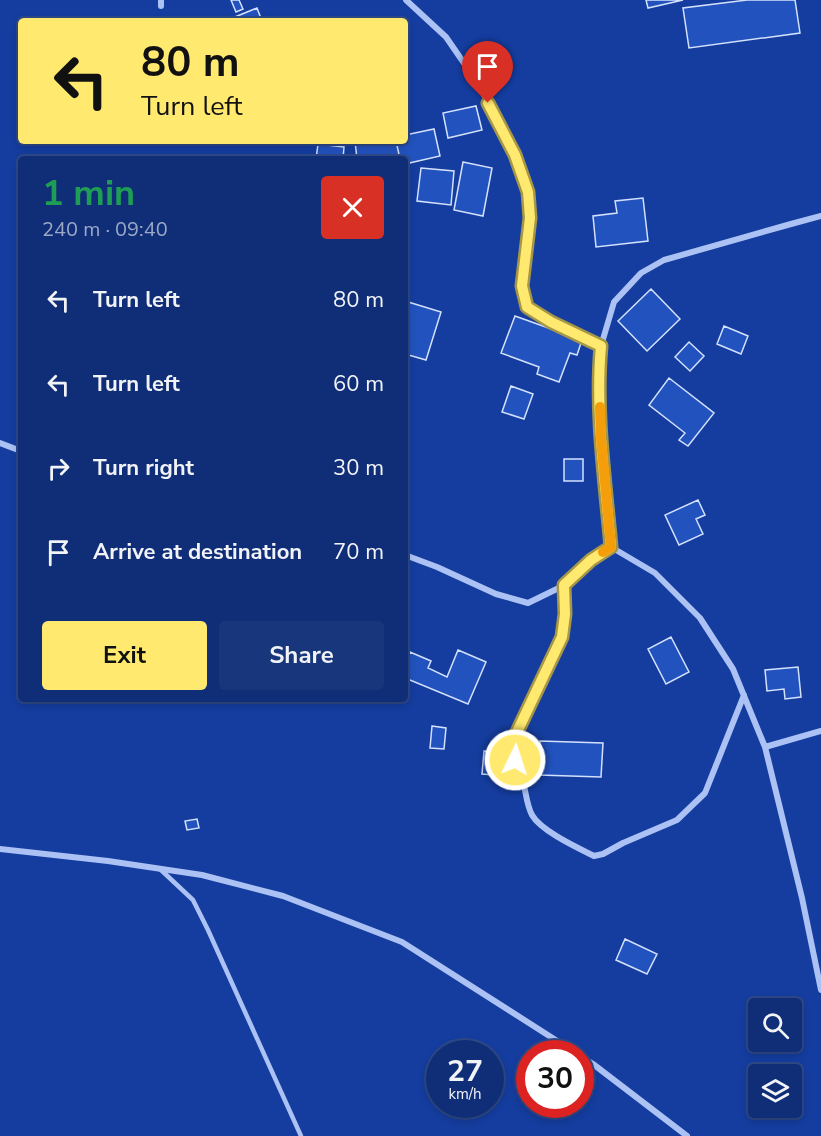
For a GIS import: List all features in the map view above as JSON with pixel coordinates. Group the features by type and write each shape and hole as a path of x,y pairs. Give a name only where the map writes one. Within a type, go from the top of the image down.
{"street":[{"path":"406,0 446,37 479,85 515,155 528,192 528,238 522,286 527,307 551,322 601,346"},
{"path":"611,547 601,439 598,371 601,346 614,302 641,273 664,260 821,216"},
{"path":"0,443 18,451"},
{"path":"408,556 495,594 528,603 564,585 591,560 611,547"},
{"path":"611,547 655,573 700,618 733,669 765,747 802,898 821,990"},
{"path":"564,585 565,614 562,637 517,732 515,760 532,816 570,844 594,856 603,854 677,820 705,793 744,695"},
{"path":"765,747 821,731"},
{"path":"0,849 108,861 202,875 283,896 402,942 556,1040"},
{"path":"594,1065 687,1136"}],"lane":[{"path":"160,869 193,900 218,950 301,1136"}],"building":[{"path":"231,0 239,0 243,9 236,12"},
{"path":"646,0 683,0 648,8"},
{"path":"747,0 795,0 800,33 689,48 683,8"},
{"path":"257,8 261,18 232,18"},
{"path":"476,106 482,130 448,138 443,113"},
{"path":"434,129 440,156 408,163 408,156 399,156 397,144 408,144 408,134"},
{"path":"318,144 344,147 343,156 316,156"},
{"path":"355,144 397,144 399,156 357,156"},
{"path":"463,162 492,168 483,216 454,210"},
{"path":"421,168 454,171 451,205 417,201"},
{"path":"643,198 648,241 596,247 593,216 617,213 615,201"},
{"path":"651,289 680,319 647,351 618,321"},
{"path":"408,302 441,312 426,360 408,355"},
{"path":"515,316 582,340 577,355 570,353 559,382 537,374 539,367 501,353"},
{"path":"724,326 748,336 741,354 717,344"},
{"path":"689,342 704,356 690,371 675,357"},
{"path":"669,378 714,413 688,446 679,440 685,433 649,405"},
{"path":"511,386 533,394 524,419 502,412"},
{"path":"564,459 583,459 583,481 564,481"},
{"path":"698,500 705,515 696,519 703,534 679,545 665,515"},
{"path":"671,637 689,672 666,684 648,649"},
{"path":"458,650 486,662 468,704 408,679 410,652 431,661 428,668 447,677"},
{"path":"798,667 801,697 785,699 784,689 767,691 765,670"},
{"path":"432,726 446,728 444,749 430,748"},
{"path":"540,741 603,743 601,777 539,775"},
{"path":"484,751 508,753 507,776 482,774"},
{"path":"197,819 199,828 187,830 185,821"},
{"path":"625,939 657,954 647,974 616,960"}],"slow traffic":[{"path":"600,407 611,547 603,552"}],"route":[{"path":"488,103 515,155 528,192 530,218 522,286 527,307 551,322 601,346 598,371 601,439 611,547 591,560 564,585 565,614 562,637 517,732 515,760"}]}
